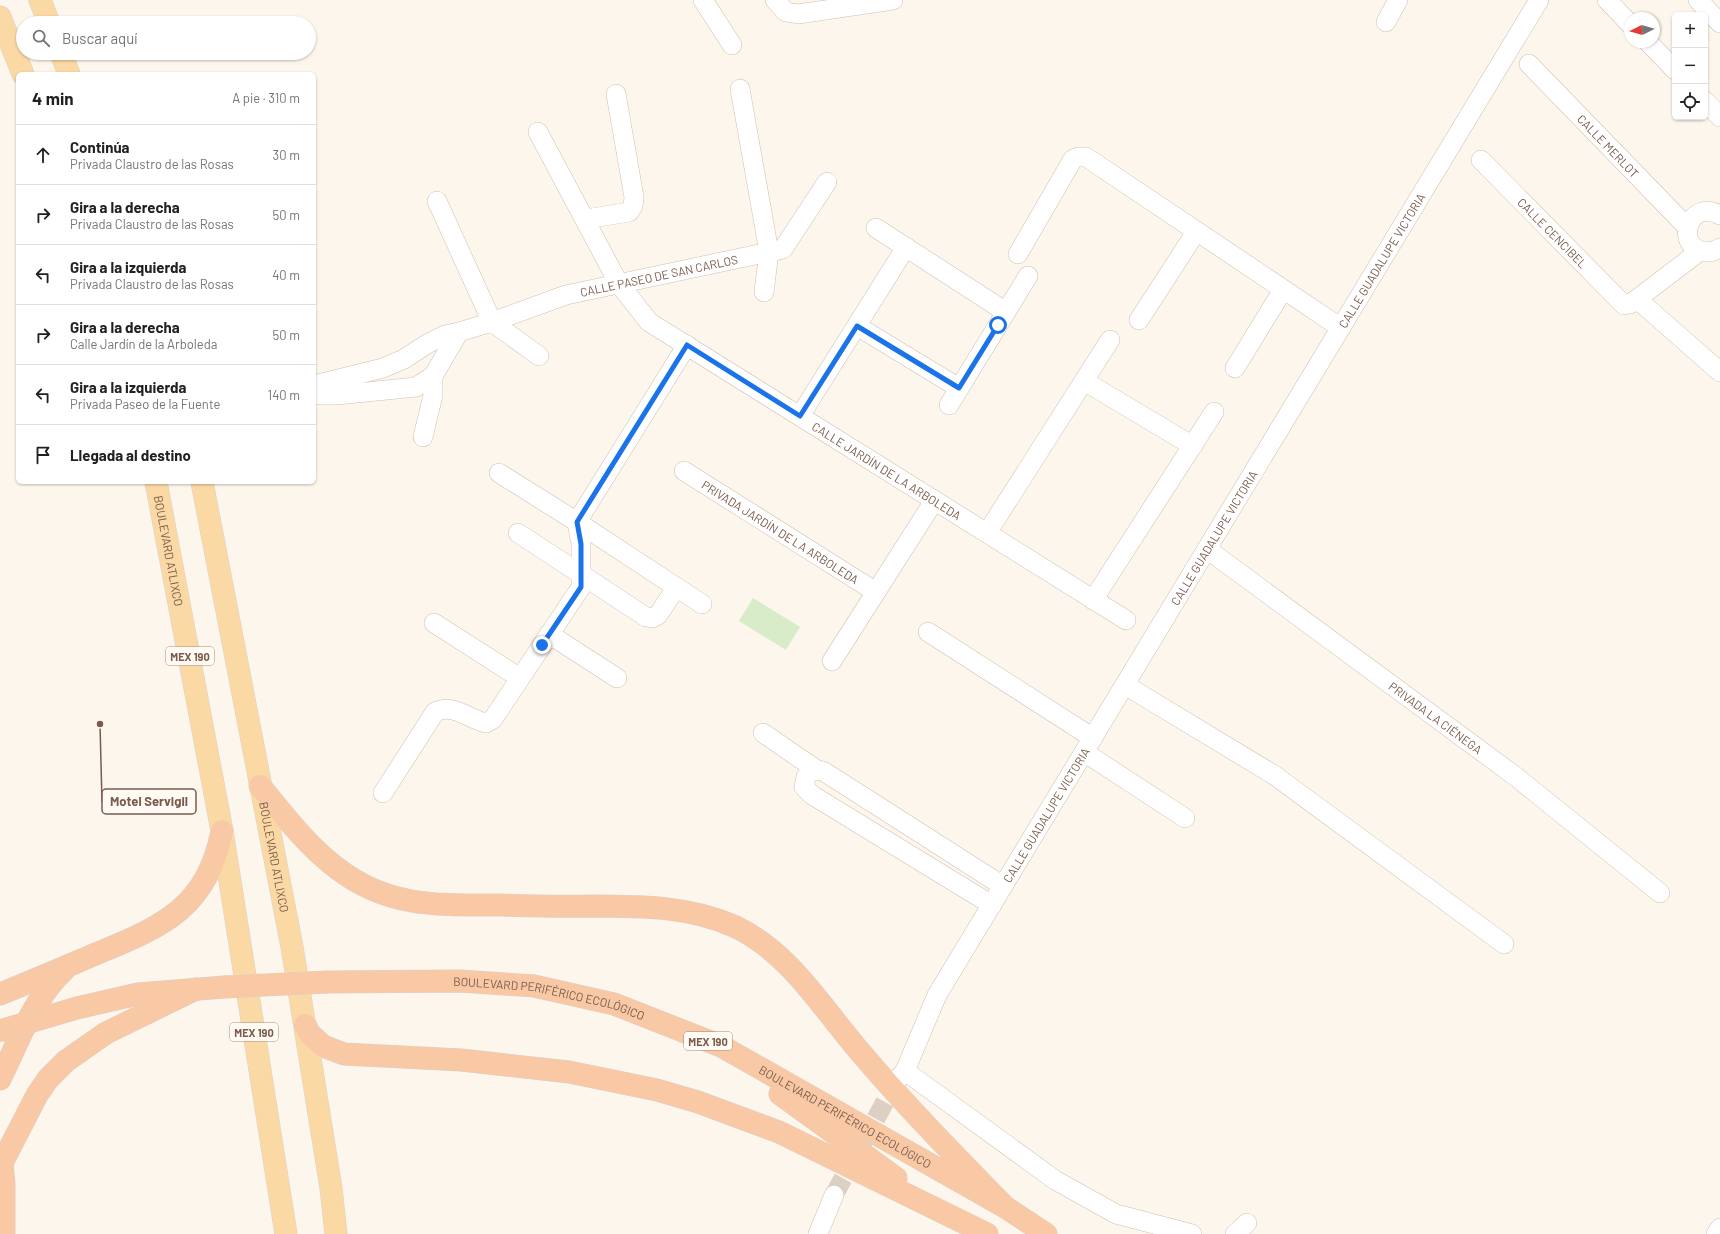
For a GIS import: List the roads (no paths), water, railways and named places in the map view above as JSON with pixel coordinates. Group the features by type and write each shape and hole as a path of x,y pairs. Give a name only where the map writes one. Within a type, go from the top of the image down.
{"highway":[{"path":"260,786 296,829 326,859 353,879 368,887 395,897 434,905 625,906 672,909 700,914 719,920 754,937 770,948 799,976 862,1054 934,1134 1005,1207"},
{"path":"0,994 141,935 166,922 187,904 204,881 215,860 222,831"},
{"path":"0,1079 38,1002 56,977 68,966"},
{"name":"BOULEVARD PERIFÉRICO ECOLÓGICO","path":"0,1031 77,1008 138,994 196,989 328,982 460,981 534,986 614,1004 721,1046 1005,1207 1046,1234"},
{"path":"4,1234 4,1183 1,1164 48,1079 66,1060 106,1032 196,989"},
{"path":"305,1026 310,1034 323,1046 330,1050 344,1054 461,1060 532,1067 614,1080 692,1100 739,1116 778,1132 987,1234"},
{"path":"721,1046 767,1084 939,1210"}],"main road":[{"path":"40,0 46,16"},
{"path":"0,17 16,57"},
{"path":"17,60 22,72"},
{"path":"64,60 68,72"},
{"name":"BOULEVARD ATLIXCO","path":"156,484 222,831 286,1234"},
{"name":"BOULEVARD ATLIXCO","path":"202,484 292,947 331,1188 336,1234"}],"street":[{"path":"703,0 732,45"},
{"path":"775,0 786,12 798,14 893,0"},
{"path":"1386,22 1398,0"},
{"name":"CALLE GUADALUPE VICTORIA","path":"1192,1234 1116,1214 1054,1180 901,1075 937,995 1539,0"},
{"path":"1607,0 1624,18"},
{"path":"1698,0 1720,23"},
{"path":"1654,48 1672,67"},
{"name":"CALLE MERLOT","path":"1529,64 1688,228"},
{"path":"740,89 769,252 764,292"},
{"path":"586,220 629,212 633,206 634,198 616,94"},
{"path":"1708,104 1720,117"},
{"name":"CALLE JARDÍN DE LA ARBOLEDA","path":"538,132 619,284 649,322 1126,620"},
{"path":"1018,254 1073,159 1078,157 1086,157 1341,328"},
{"name":"CALLE CENCIBEL","path":"1481,160 1631,302 1720,372"},
{"name":"CALLE PASEO DE SAN CARLOS","path":"316,385 383,368 404,359 427,344 445,335 492,322 566,295 783,249 828,182"},
{"path":"437,201 492,322 539,356"},
{"path":"1720,215 1708,211 1702,212 1693,218 1688,228 1690,242 1700,251 1707,253 1720,248"},
{"path":"876,228 1006,312"},
{"path":"1139,320 1196,232"},
{"path":"800,416 906,248"},
{"path":"1631,302 1700,251"},
{"path":"949,405 1028,276"},
{"path":"1235,368 1283,290"},
{"path":"857,326 959,388"},
{"path":"316,395 337,395 416,387 433,376 459,332"},
{"path":"987,533 1110,340"},
{"path":"383,793 435,712 443,709 454,709 477,721 486,723 493,719 581,587 580,534 577,522 687,345"},
{"path":"423,437 433,395 433,376"},
{"path":"1084,382 1193,446"},
{"path":"1093,600 1214,412"},
{"name":"PRIVADA JARDÍN DE LA ARBOLEDA","path":"684,471 876,592"},
{"path":"498,473 577,522 702,604"},
{"path":"832,661 934,501"},
{"path":"518,533 646,617 652,618 658,615 676,588"},
{"name":"PRIVADA LA CIÉNEGA","path":"1207,549 1515,776 1660,893"},
{"path":"434,623 520,678"},
{"path":"928,632 1088,745 1185,818"},
{"path":"550,634 617,678"},
{"path":"1125,685 1274,775 1504,944"},
{"path":"763,734 817,770"},
{"path":"992,905 812,795 804,787 806,777 812,770 824,771 1003,886"},
{"path":"818,1234 834,1194"},
{"path":"1716,1234 1720,1228"}],"tunnel":[{"path":"834,1195 897,1080"}],"place":[{"name":"Motel Servigil","path":"100,724"}]}
